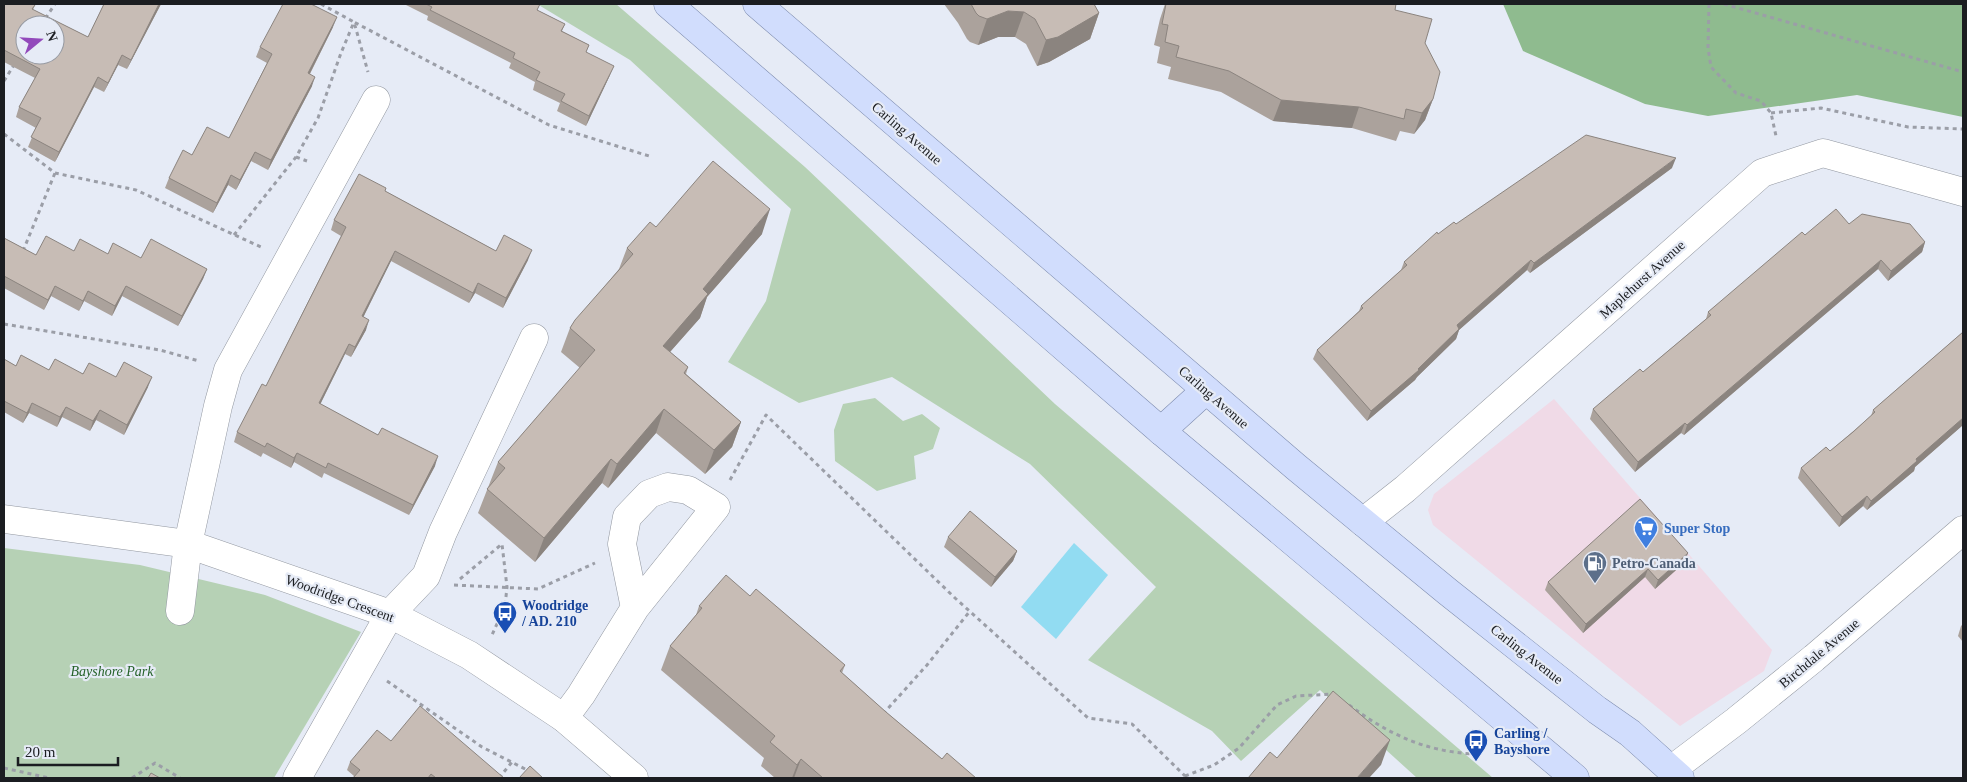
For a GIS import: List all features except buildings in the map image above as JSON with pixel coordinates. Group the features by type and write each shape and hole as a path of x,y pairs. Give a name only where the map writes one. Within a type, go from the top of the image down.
{"main road":[{"path":"668,4 1161,431 1575,778"},
{"name":"Carling Avenue","path":"757,4 1206,390 1363,522 1597,710 1630,733 1670,776"},
{"path":"1161,431 1206,390"}],"street":[{"path":"180,612 188,544 218,406 228,370 376,100"},
{"name":"Maplehurst Avenue","path":"1363,522 1405,488 1762,172 1824,153 1963,192"},
{"path":"297,778 390,614 426,576 443,532 534,338"},
{"path":"564,718 581,695 635,608 716,507 688,490 668,487 649,494 627,516 622,544 635,608"},
{"name":"Woodridge Crescent","path":"4,519 188,544 390,614 469,655 564,718 634,778"},
{"name":"Birchdale Avenue","path":"1670,776 1814,658 1963,530"}],"path":[{"path":"48,15 55,4"},
{"path":"321,4 549,125 649,156"},
{"path":"1708,4 1708,48 1711,67 1736,93 1760,101 1771,114 1821,108 1908,127 1963,129"},
{"path":"1724,4 1963,72"},
{"path":"354,22 376,100"},
{"path":"234,235 296,157 318,118 354,22"},
{"path":"4,81 15,64"},
{"path":"4,134 55,173 136,190 288,260"},
{"path":"21,256 55,173"},
{"path":"4,324 160,350 228,370"},
{"path":"716,507 766,415 970,612 1088,718 1132,724 1184,777 1214,765 1239,748 1277,705 1296,696 1334,694 1342,699"},
{"path":"410,593 433,591 453,584 502,544 507,587 505,606 491,635"},
{"path":"453,584 538,589 600,560 622,544"},
{"path":"882,715 970,612"},
{"path":"362,664 482,747 535,774"},
{"path":"1347,703 1392,734 1429,748 1473,754"},
{"path":"499,778 512,762"},
{"path":"132,778 154,764 180,778"},
{"path":"4,768 49,778"}],"shaded area":[{"path":"1554,399 1772,650 1764,671 1680,726 1433,525 1428,510 1434,494"}],"green space":[{"path":"537,4 616,4 805,167 1055,404 1493,778 1417,778 1320,690 1241,761 1212,731 1088,660 1156,587 1030,464 892,377 799,403 728,362 766,301 791,209 630,60"},
{"path":"1503,4 1963,4 1963,117 1857,95 1708,116 1645,104 1523,51"},
{"path":"875,398 903,421 922,414 940,428 933,449 914,456 916,479 877,491 835,461 834,430 843,404"},
{"name":"Bayshore Park","path":"4,548 140,565 265,595 361,632 274,778 4,778"}],"water":[{"path":"1074,543 1108,575 1056,639 1021,607"}],"place":[{"name":"Super Stop","path":"1646,549"},
{"name":"Petro-Canada","path":"1595,584"},
{"name":"Woodridge / AD. 210","path":"505,634"},
{"name":"Carling / Bayshore","path":"1476,762"}]}
